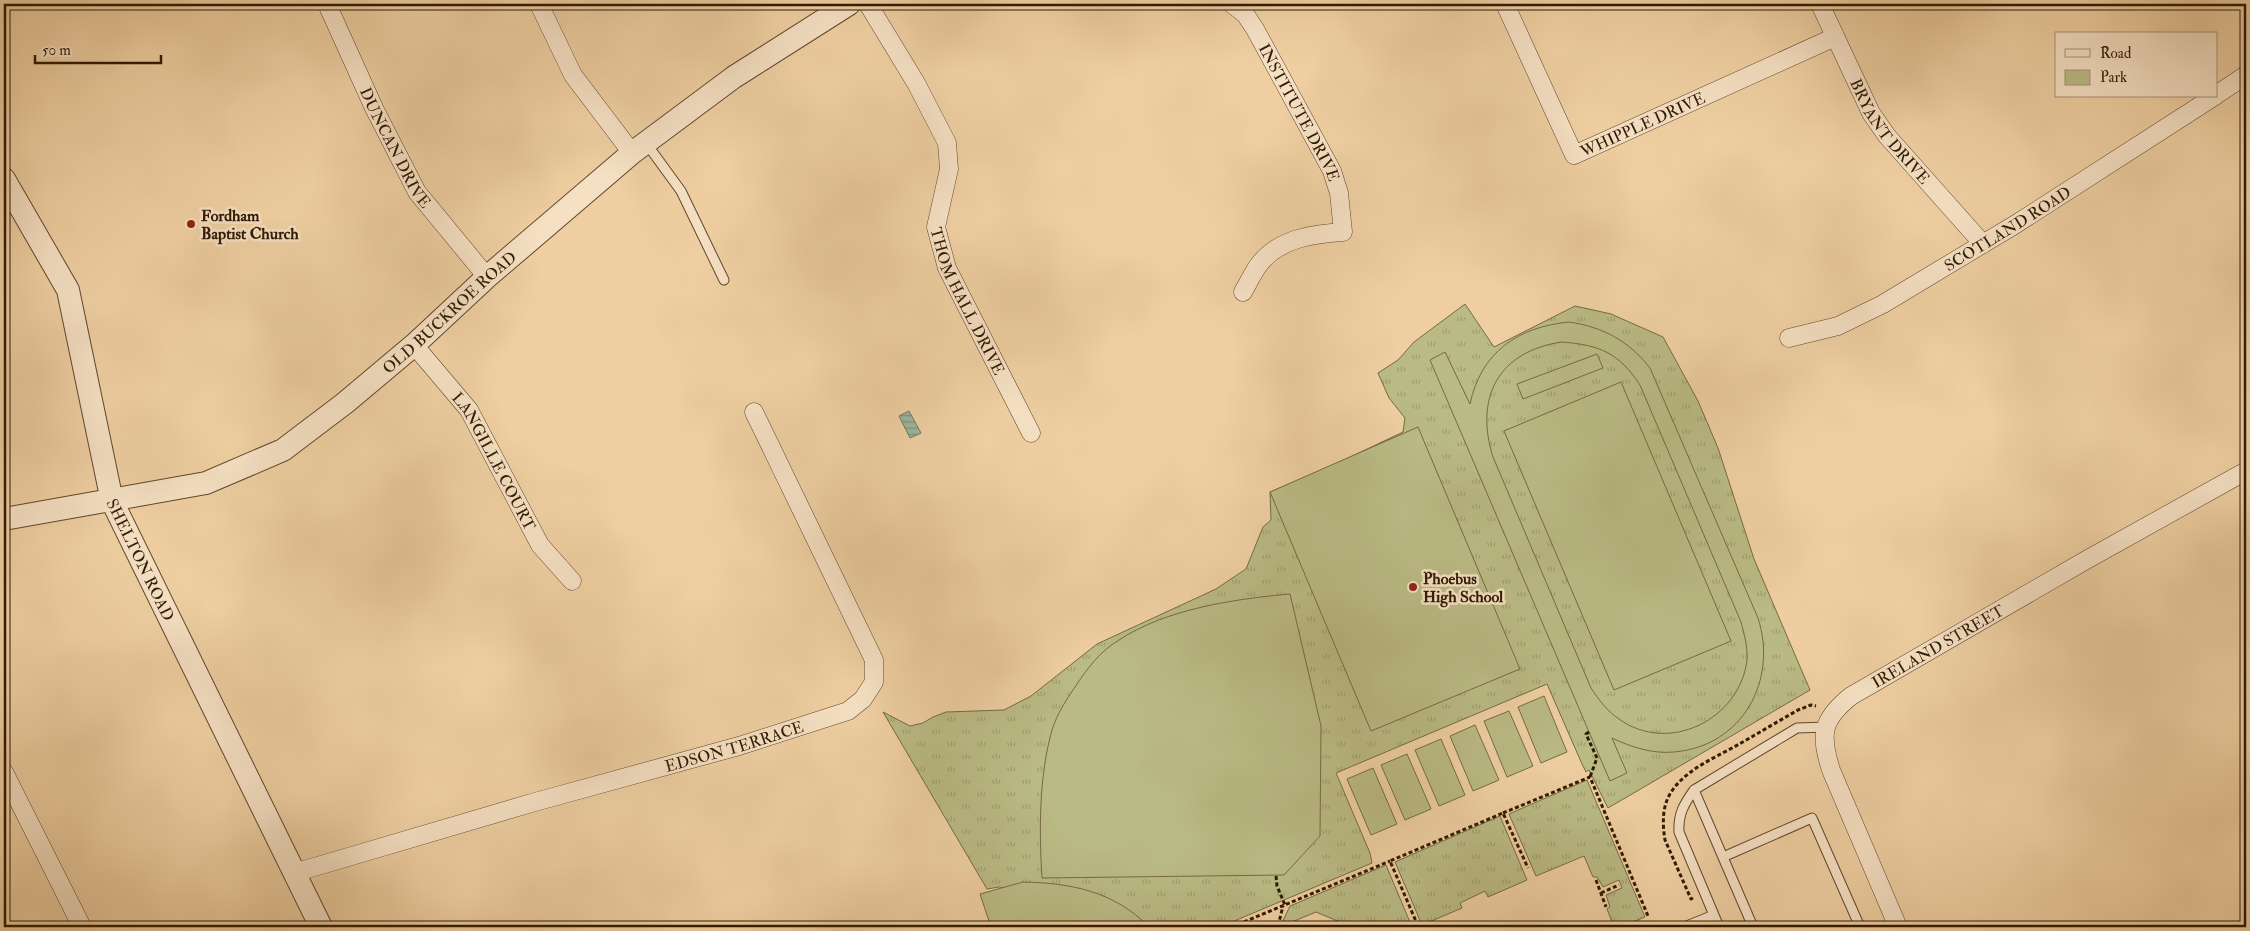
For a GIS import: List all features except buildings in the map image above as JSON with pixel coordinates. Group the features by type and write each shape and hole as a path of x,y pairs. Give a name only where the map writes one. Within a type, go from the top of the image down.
{"street":[{"name":"DUNCAN DRIVE","path":"327,4 374,108 417,192 487,277"},
{"path":"539,4 573,75 639,148"},
{"name":"OLD BUCKROE ROAD","path":"4,519 206,483 283,450 345,403 414,345 487,277 639,148 734,77 849,4"},
{"name":"THOM HALL DRIVE","path":"868,4 916,83 947,143 949,169 936,227 947,268 1031,433"},
{"name":"INSTITUTE DRIVE","path":"1232,4 1245,14 1255,29 1332,171 1339,193 1343,232 1310,235 1274,251 1260,263 1243,292"},
{"name":"WHIPPLE DRIVE","path":"1505,4 1574,155 1835,37"},
{"name":"BRYANT DRIVE","path":"1820,4 1865,102 1887,136 1984,244"},
{"name":"SCOTLAND ROAD","path":"2218,95 2246,75"},
{"name":"SCOTLAND ROAD","path":"1789,338 1838,326 1854,319 1984,244 2213,98"},
{"name":"SHELTON ROAD","path":"4,179 68,290 112,501 321,927"},
{"name":"LANGILLE COURT","path":"414,345 469,410 540,545 572,581"},
{"name":"EDSON TERRACE","path":"294,873 535,802 739,746 848,712 863,699 874,682 874,660 754,412"},
{"name":"IRELAND STREET","path":"1826,727 1836,709 1851,696 2246,470"},
{"path":"1826,727 1824,747 1831,770 1898,927"},
{"path":"4,772 82,927"}],"lane":[{"path":"639,148 681,191 724,280"},
{"path":"1719,927 1678,832 1678,817 1694,790 1797,728 1826,727"},
{"path":"1694,790 1753,927"},
{"path":"1723,858 1812,818 1860,927"},
{"path":"1684,927 1714,915"}],"path":[{"path":"1590,732 1586,734 1597,758 1590,777 1648,916"},
{"path":"1232,927 1590,777"},
{"path":"1504,813 1528,868"},
{"path":"1390,861 1418,926"},
{"path":"1276,876 1277,886 1284,905 1278,926"},
{"path":"1596,880 1606,907"},
{"path":"1601,893 1619,885"},
{"path":"1243,923 1252,927"}],"green space":[{"path":"1465,304 1494,347 1575,306 1611,314 1663,337 1698,401 1718,448 1754,559 1810,690 1608,808 1589,770 1586,772 1582,764 1547,684 1336,773 1370,853 1372,863 1220,927 1149,927 1139,918 999,887 987,889 883,712 910,726 923,723 946,712 1004,710 1031,696 1097,644 1216,589 1246,569 1263,527 1271,520 1270,492 1325,469 1403,432 1405,418 1389,398 1378,373 1398,360 1414,342"},
{"path":"1569,322 1604,332 1633,350 1650,368 1758,618 1763,641 1763,664 1758,686 1749,706 1736,723 1719,737 1698,747 1674,752 1642,749 1612,738 1627,773 1610,781 1430,360 1445,352 1470,404 1475,386 1483,370 1505,345 1518,336 1551,325","holes":["1562,342 1598,348 1616,358 1640,385 1741,622 1746,641 1747,655 1742,681 1731,699 1717,714 1699,725 1680,732 1659,733 1639,729 1615,716 1591,688 1493,457 1488,435 1487,415 1490,397 1497,380 1507,367 1522,355 1540,347"]},
{"path":"1597,354 1603,368 1523,399 1517,384"},
{"path":"1621,382 1731,641 1614,690 1504,431"},
{"path":"1418,427 1520,669 1371,731 1270,492"},
{"path":"1290,594 1321,726 1320,836 1284,875 1042,878 1040,841 1042,784 1052,730 1062,707 1094,661 1112,644 1158,620 1201,607"},
{"path":"1544,696 1567,752 1541,763 1518,707"},
{"path":"1509,711 1533,766 1507,777 1484,721"},
{"path":"1475,725 1499,780 1473,791 1450,736"},
{"path":"1441,739 1465,795 1439,806 1415,750"},
{"path":"1407,754 1431,809 1405,820 1381,765"},
{"path":"1373,768 1397,824 1371,835 1347,779"},
{"path":"1587,780 1645,917 1621,927 1614,927 1607,909 1610,907 1606,895 1622,888 1619,880 1603,887 1597,877 1593,877 1584,856 1536,876 1509,814"},
{"path":"1500,816 1527,880 1488,897 1485,891 1460,903 1462,908 1422,925 1395,862"},
{"path":"1386,865 1412,927 1343,927 1340,922 1316,912 1280,927 1290,906"},
{"path":"1023,882 1058,884 1090,891 1121,905 1149,927 991,927 980,894"}],"shaded area":[{"path":"909,411 921,433 910,438 899,416"}],"place":[{"name":"Fordham Baptist Church","path":"191,224"},
{"name":"Phoebus High School","path":"1413,587"}]}
